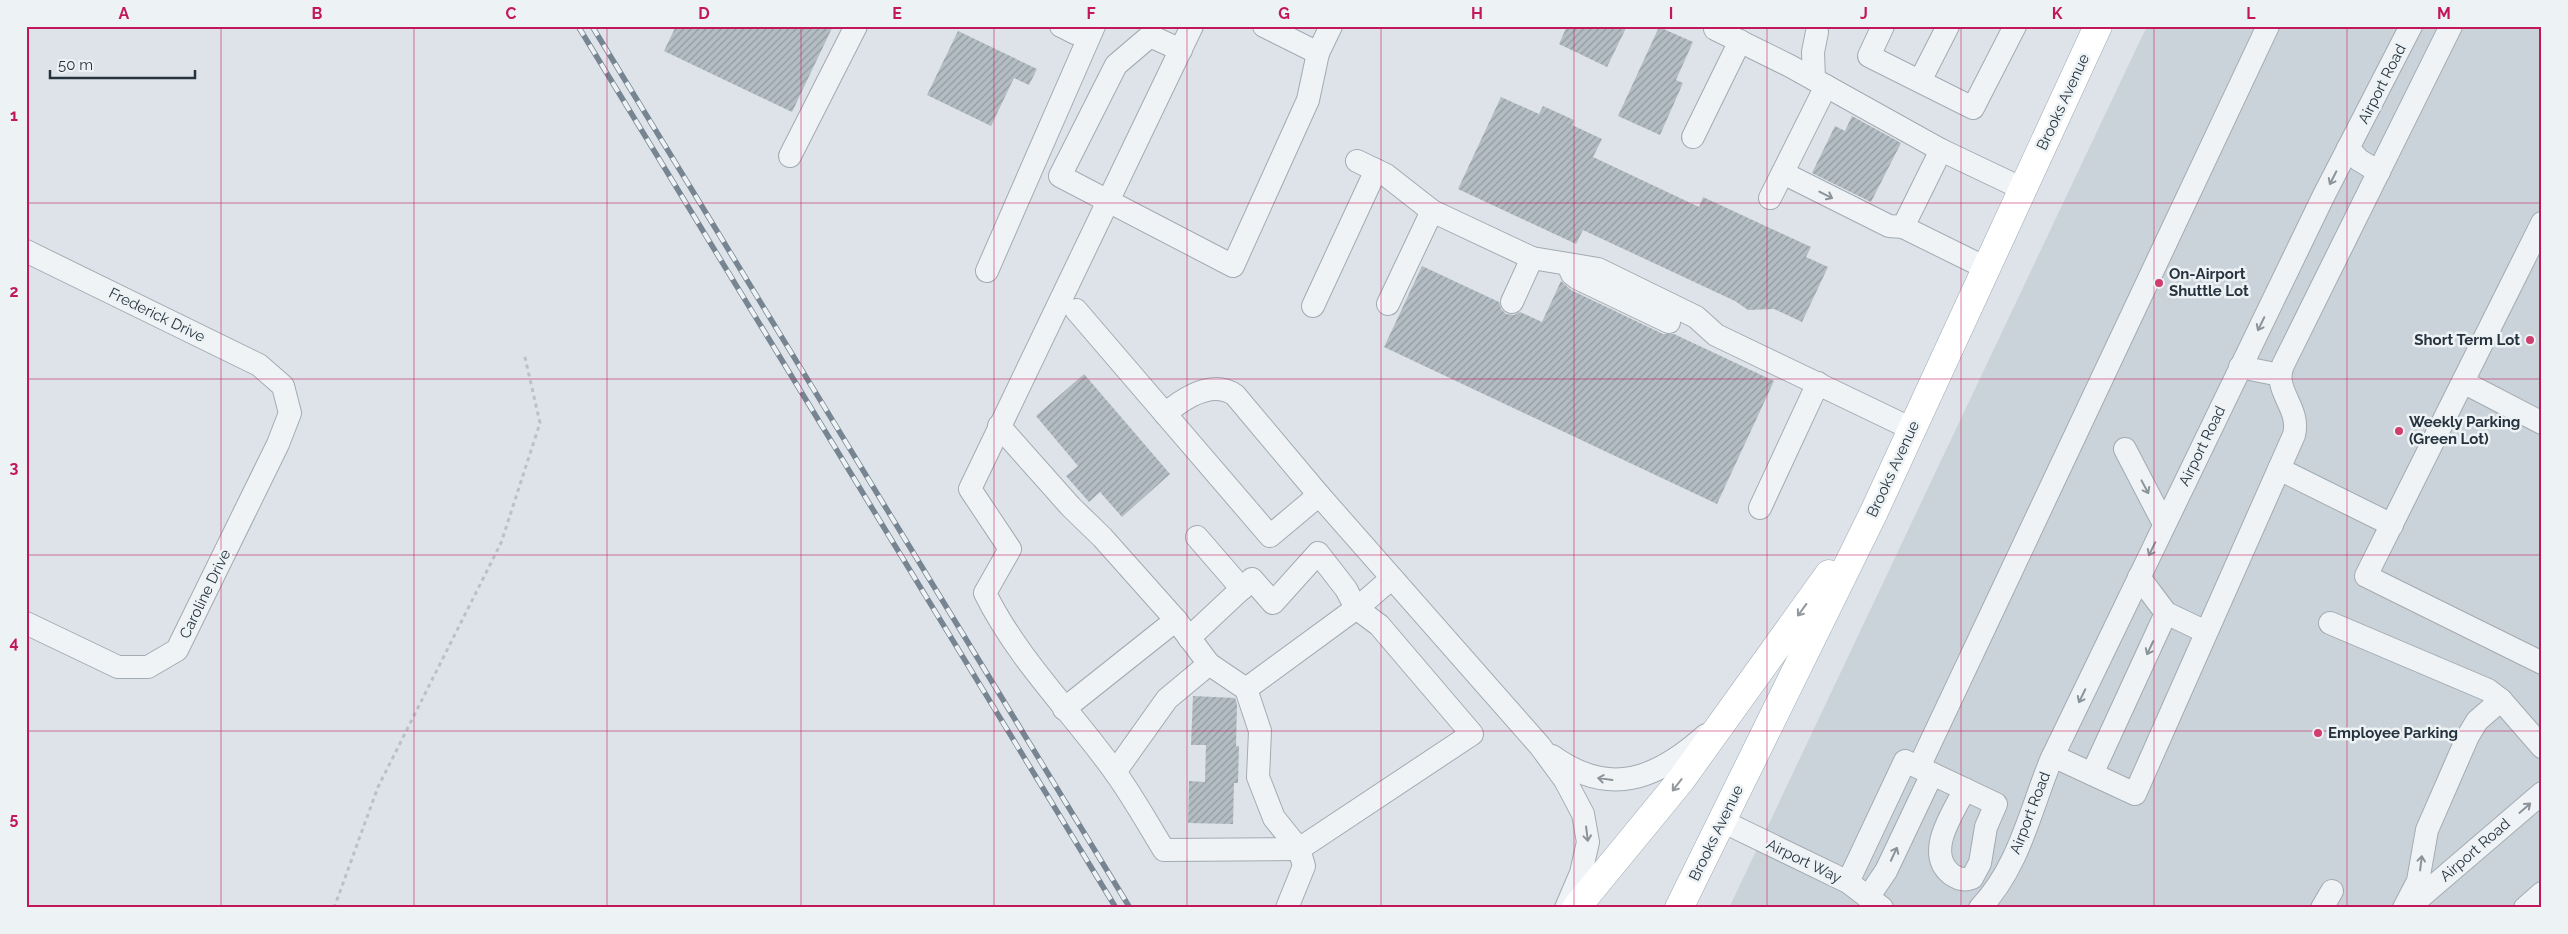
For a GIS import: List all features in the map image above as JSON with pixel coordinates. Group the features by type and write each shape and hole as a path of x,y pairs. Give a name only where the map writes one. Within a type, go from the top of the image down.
{"main road":[{"name":"Brooks Avenue","path":"1679,908 1872,514 2098,26"},
{"path":"1576,908 1676,787 1872,514"}],"street":[{"path":"790,156 856,26"},
{"path":"1061,26 1075,33 1086,26"},
{"path":"987,271 1094,26"},
{"path":"1189,638 1252,579 1273,603 1318,553 1346,589 1356,608 1379,625 1472,734 1299,849 1164,850 1115,772 1064,709 997,617 985,593 1010,549 970,489 1192,26"},
{"path":"1264,26 1318,52"},
{"path":"1181,50 1150,36 1116,65 1060,176 1232,266 1308,100 1318,52 1331,26"},
{"path":"1716,26 1715,29 1820,83 1941,150 2023,189"},
{"path":"1884,26 1869,56 1973,108 2015,26"},
{"path":"1920,82 1948,26"},
{"path":"1848,882 1919,767 2268,26"},
{"name":"Airport Road","path":"1980,908 2006,873 2023,838 2053,756 2240,367 2348,148 2411,26"},
{"path":"2053,756 2135,794 2294,435 2296,421 2292,407 2281,386 2280,375 2451,26"},
{"path":"1770,198 1783,173 1820,83 1813,52 1817,32"},
{"path":"1693,137 1740,41"},
{"path":"2348,148 2359,160 2379,172"},
{"path":"1903,226 1941,150"},
{"path":"1313,306 1367,166 1395,181 1432,211 1532,258 1590,267 1606,273 1696,317 1716,335 1912,429"},
{"path":"1783,173 1889,226 1903,226 1986,268"},
{"path":"1388,304 1432,211"},
{"path":"2542,223 2366,576 2542,663"},
{"name":"Frederick Drive","path":"26,251 259,365 283,386"},
{"path":"1512,302 1532,258"},
{"path":"1568,265 1572,274 1577,278 1669,322"},
{"path":"1076,310 1270,536 1319,495"},
{"path":"2240,367 2280,375"},
{"path":"2463,382 2542,422"},
{"path":"1760,508 1818,383"},
{"name":"Caroline Drive","path":"26,623 118,667 148,667 177,650 278,444 290,413 283,386"},
{"path":"1165,414 1203,391 1221,388 1228,390 1241,401 1319,495 1540,746 1573,793 1587,832 1584,863 1566,908"},
{"path":"999,426 1176,620 1209,664 1246,689 1260,732 1258,777 1274,818 1299,849 1304,866 1287,908"},
{"path":"2125,449 2164,524"},
{"path":"2279,469 2392,525"},
{"path":"1197,537 1242,589"},
{"path":"2139,577 2166,613 2206,632"},
{"path":"1246,689 1356,608 1392,578"},
{"path":"2092,774 2166,613"},
{"path":"1064,709 1176,620"},
{"path":"2330,623 2479,686 2501,700 2542,747"},
{"path":"1115,772 1167,699 1209,664"},
{"path":"2404,908 2418,881 2427,830 2468,736 2477,721 2501,700"},
{"path":"1540,746 1562,762 1593,777 1609,780 1634,778 1661,768 1684,754 1707,734 1734,706"},
{"path":"1919,767 1965,789"},
{"path":"1875,902 1919,767"},
{"name":"Airport Road","path":"2408,908 2542,793"},
{"name":"Airport Way","path":"1722,822 1848,882 1875,902"},
{"path":"2525,908 2542,894"}],"path":[{"path":"334,908 378,787 501,544 540,423 524,353"}],"shaded area":[{"path":"2147,26 2542,26 2542,908 1729,908"}],"building":[{"path":"676,26 833,26 792,112 664,51"},
{"path":"1567,26 1627,26 1607,67 1559,44"},
{"path":"1659,27 1693,42 1676,80 1683,83 1660,135 1618,116"},
{"path":"958,31 1037,69 1029,85 1014,78 991,126 927,95"},
{"path":"1501,97 1539,114 1543,106 1574,120 1572,125 1602,139 1593,157 1699,207 1703,197 1811,247 1806,257 1828,267 1802,322 1774,309 1748,310 1735,301 1583,230 1576,244 1458,189"},
{"path":"1852,116 1901,143 1871,202 1812,173 1835,126 1845,131"},
{"path":"1422,266 1499,302 1501,309 1506,314 1514,315 1520,312 1542,322 1561,281 1571,290 1663,334 1674,334 1774,381 1717,504 1384,347"},
{"path":"1084,374 1170,474 1122,517 1100,492 1089,502 1066,476 1078,466 1036,416"},
{"path":"1193,696 1235,698 1237,704 1236,746 1239,746 1238,783 1234,783 1233,824 1188,823 1189,781 1205,782 1206,745 1191,745"}],"railway":[{"path":"578,26 1116,908"},
{"path":"592,26 1130,908"}],"place":[{"name":"On-Airport Shuttle Lot","path":"2159,283"},
{"name":"Short Term Lot","path":"2530,340"},
{"name":"Weekly Parking (Green Lot)","path":"2399,431"},
{"name":"Employee Parking","path":"2318,733"}]}
